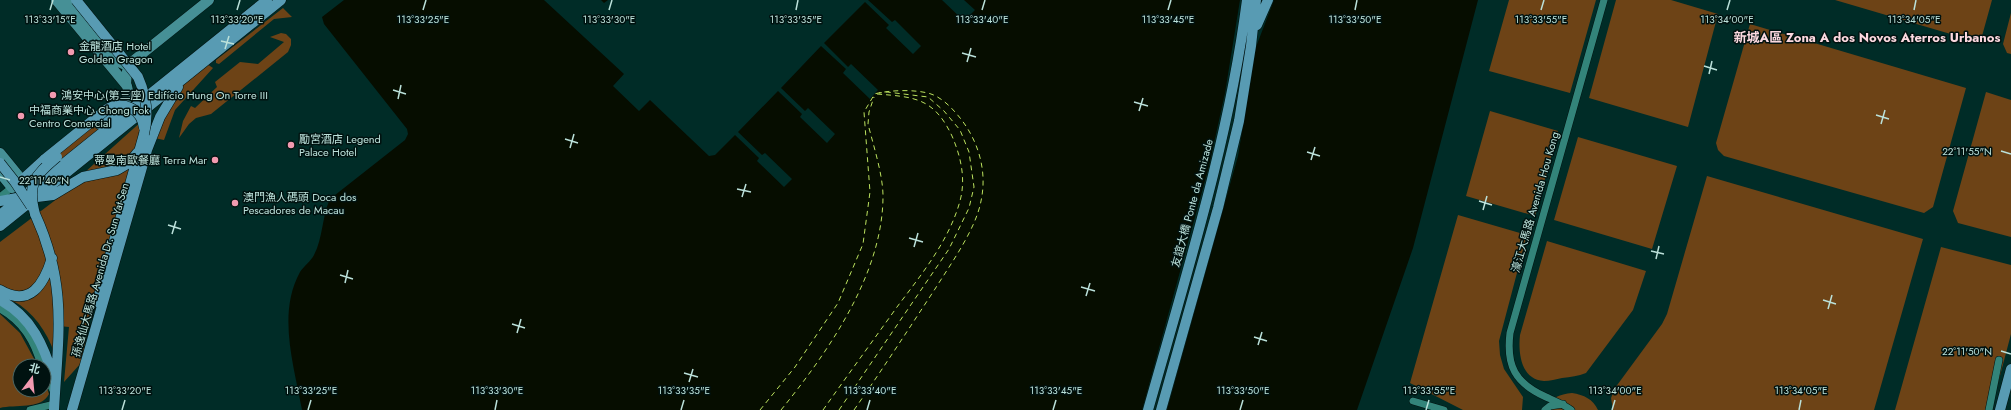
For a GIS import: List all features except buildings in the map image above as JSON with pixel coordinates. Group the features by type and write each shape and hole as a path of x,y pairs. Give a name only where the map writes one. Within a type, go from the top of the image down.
{"main road":[{"path":"76,0 138,77 146,106 144,134 100,284 81,376"},
{"path":"0,215 267,0"},
{"path":"0,226 281,0"},
{"name":"友誼大橋 Ponte da Amizade","path":"1148,410 1227,120 1241,44 1247,0"},
{"path":"1161,410 1223,186 1239,121 1251,46 1256,0"},
{"path":"1251,46 1268,0"},
{"name":"孫逸仙大馬路 Avenida Dr. Sun Yat-Sen","path":"72,410 150,141 164,109 188,74"},
{"path":"35,214 31,190 38,174 124,104 146,98"},
{"path":"22,180 106,109 114,106 126,106 136,112 143,122 144,134"},
{"path":"36,198 52,195 83,177 110,172 123,167 133,158 140,146"},
{"path":"0,163 15,182 35,214"},
{"path":"0,201 22,197"},
{"name":"孫逸仙大馬路 Avenida Dr. Sun Yat-Sen","path":"35,214 52,258 58,287 60,324 55,399"},
{"path":"0,290 9,294 19,295 33,291 44,281 52,258"},
{"path":"0,300 16,310 32,327 44,348 45,358"},
{"path":"2000,410 2011,369"},
{"path":"52,388 55,399"}],"street":[{"path":"56,0 126,85"},
{"path":"66,0 115,60 124,64 135,60"},
{"path":"124,104 129,95 126,85 127,71 135,60 209,0"},
{"name":"濠江大馬路 Avenida Hou Kong","path":"1571,410 1563,404 1525,385 1512,369 1509,355 1510,333 1604,0"},
{"path":"0,153 22,180 0,197"},
{"path":"1,175 8,175 12,168"},
{"path":"1,175 12,188"},
{"path":"0,308 15,319 28,335 41,358"},
{"path":"1989,410 1998,360"},
{"path":"30,410 55,399"},
{"path":"1413,401 1444,410"},
{"path":"1545,410 1550,406 1563,404"}],"shaded area":[{"path":"344,0 1478,0 1413,248 1357,410 302,410 289,340 289,305 293,288 300,272 313,257 317,248 325,213 330,199 405,140 408,134 407,129 324,24 322,17"},
{"path":"1509,0 1596,0 1570,93 1489,71"},
{"path":"1616,0 1671,0 1718,14 1688,127 1589,98"},
{"path":"1835,0 1992,0 1982,36 1971,40"},
{"path":"283,8 292,17 274,19 219,64 216,63 216,60"},
{"path":"2011,13 2011,54 2007,53 2003,44"},
{"path":"1750,24 1966,88 1933,207 1924,213 1724,156 1718,150 1716,143"},
{"path":"281,33 286,34 291,39 291,45 288,52 211,114 196,118 189,124 179,138 183,121 191,106 195,108 217,87 215,82 240,62 258,64 284,42 270,37"},
{"path":"207,64 213,68 175,110 164,140 154,138 173,99 187,79"},
{"path":"1986,92 2011,100 2011,237 1958,223 1953,211"},
{"path":"1490,111 1558,131 1535,216 1466,196"},
{"path":"125,112 28,190 26,183 33,172 102,117"},
{"path":"143,120 97,283 81,363 64,382 69,327 59,326 57,362 48,338 33,317 20,305 0,296 0,242 70,189 84,173"},
{"path":"1578,137 1677,166 1652,249 1554,220"},
{"path":"1707,176 1923,239 1874,410 1613,410 1611,398 1615,388 1662,324 1667,314"},
{"path":"1458,215 1527,235 1499,341 1500,355 1504,369 1523,397 1522,410 1463,410 1410,383"},
{"path":"1547,241 1646,271 1633,310 1586,373 1544,381 1530,376 1526,371 1521,357 1520,335"},
{"path":"1941,247 2011,265 2011,334 1991,410 1895,410"},
{"path":"0,314 20,333 34,358 12,358 12,398 46,398 40,402 27,406 0,408"},
{"path":"1572,393 1588,398 1594,403 1598,410 1544,410 1549,402 1555,397"}],"pier":[{"path":"544,0 601,0 604,3 608,0 868,0 892,22 895,20 921,46 913,54 886,28 889,25 865,2 824,43 848,67 851,64 878,90 870,99 843,73 846,69 821,46 781,88 805,111 808,108 835,134 827,143 800,117 802,114 778,91 738,132 762,155 765,153 792,179 784,187 757,161 759,158 735,135 715,155 709,156 650,100 639,111 613,86 624,74"},
{"path":"942,0 964,0 975,10 964,21"},
{"path":"1240,0 1274,0 1256,47 1238,156 1167,410 1142,410 1209,166 1225,93"}],"ferry route":[{"path":"854,410 905,335 962,246 974,223 983,189 982,165 975,142 963,121 947,104 934,95 918,91 895,91 874,94"},
{"path":"839,410 949,249 969,208 974,187 969,152 960,130 944,111 928,97 887,92 879,93"},
{"path":"823,410 925,270 942,244 955,216 962,193 962,168 958,152 952,136 938,114 922,102 913,99 902,96 877,94"},
{"path":"760,410 795,367 838,303 863,244 870,192 864,112 874,95"},
{"path":"781,410 817,363 834,337 850,310 863,283 874,254 881,225 883,196 880,169 868,124 869,112 874,97"}],"place":[{"name":"金龍酒店 Hotel Golden Gragon","path":"71,52"},
{"name":"鴻安中心(第三座) Edifício Hung On Torre III","path":"53,95"},
{"name":"中福商業中心 Chong Fok Centro Comercial","path":"21,116"},
{"name":"勵宮酒店 Legend Palace Hotel","path":"291,145"},
{"name":"蒂曼南歐餐廳 Terra Mar","path":"215,160"},
{"name":"澳門漁人碼頭 Doca dos Pescadores de Macau","path":"235,203"}],"district":[{"name":"新城A區 Zona A dos Novos Aterros Urbanos","path":"1867,37"}]}
